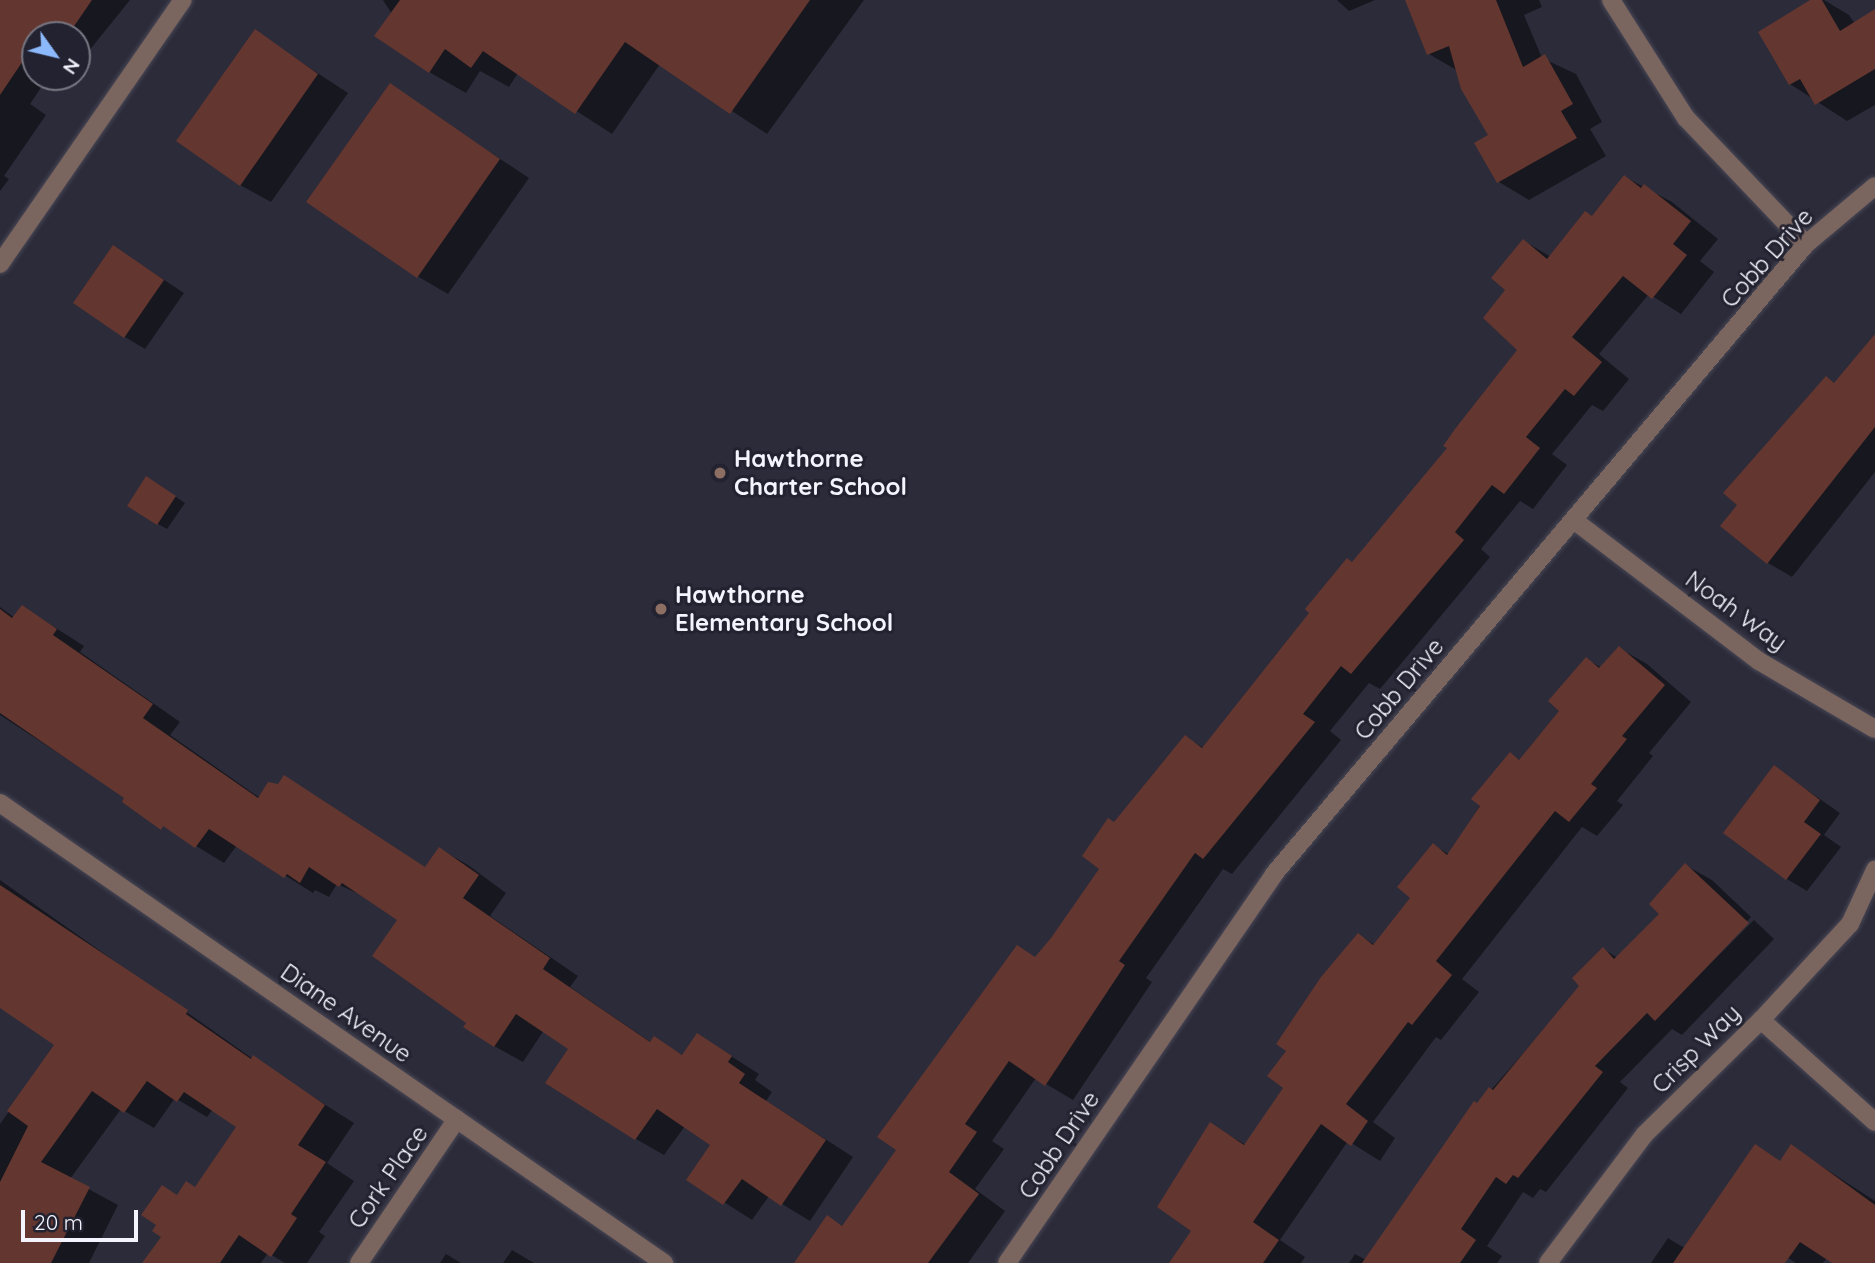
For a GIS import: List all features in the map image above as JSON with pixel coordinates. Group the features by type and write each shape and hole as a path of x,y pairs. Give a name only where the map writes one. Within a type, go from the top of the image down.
{"street":[{"path":"0,264 183,0"},
{"path":"1611,0 1686,118 1806,244"},
{"name":"Cobb Drive","path":"1007,1263 1274,874 1575,521 1806,244 1875,186"},
{"name":"Noah Way","path":"1575,521 1759,660 1875,729"},
{"name":"Diane Avenue","path":"0,803 664,1263"},
{"name":"Crisp Way","path":"1548,1263 1645,1134 1761,1020 1850,923 1875,870"},
{"path":"1761,1020 1875,1122"},
{"name":"Cork Place","path":"359,1263 457,1119"}],"building":[{"path":"0,0 92,0 78,21 21,21 21,64 0,95"},
{"path":"400,0 810,0 730,114 625,42 575,114 483,51 471,68 445,49 429,73 374,36"},
{"path":"1405,0 1496,0 1523,67 1545,54 1573,104 1561,111 1577,138 1497,183 1474,143 1488,135 1461,89 1449,46 1427,55"},
{"path":"1810,0 1822,0 1840,31 1875,9 1875,69 1815,105 1800,79 1789,85 1758,32"},
{"path":"255,29 318,74 240,186 176,141"},
{"path":"390,83 500,159 417,278 306,202"},
{"path":"1624,175 1641,188 1644,184 1691,221 1673,244 1687,255 1652,299 1623,276 1572,337 1602,362 1574,396 1565,389 1526,437 1540,448 1504,494 1492,485 1455,532 1464,540 1351,674 1341,666 1303,714 1315,722 1203,859 1195,853 1119,961 1125,965 1045,1086 1009,1061 965,1124 977,1132 949,1172 979,1194 928,1263 794,1263 827,1215 842,1226 896,1150 877,1137 1017,945 1035,957 1051,938 1099,869 1082,856 1108,818 1114,822 1185,735 1202,748 1309,613 1305,609 1347,558 1352,562 1447,448 1443,446 1455,429 1517,350 1483,318 1505,290 1491,278 1523,239 1547,259 1585,211 1592,216"},
{"path":"113,245 164,280 124,338 73,303"},
{"path":"1875,334 1875,427 1767,564 1720,526 1737,505 1723,493 1826,376 1834,383"},
{"path":"146,476 176,496 157,525 127,506"},
{"path":"22,605 57,629 53,635 153,704 143,718 258,798 268,782 278,784 284,775 425,867 439,847 479,875 463,898 550,958 543,969 650,1042 654,1036 682,1055 697,1033 732,1056 728,1062 745,1074 739,1083 826,1140 781,1206 742,1179 723,1205 686,1180 710,1145 657,1109 635,1140 545,1083 568,1049 516,1014 494,1047 463,1027 466,1023 372,956 397,920 342,883 339,887 309,867 300,883 287,874 284,878 209,829 195,848 163,826 161,830 122,802 124,798 0,713 0,609 12,618"},
{"path":"1619,646 1665,685 1622,736 1627,739 1591,784 1597,788 1569,822 1555,811 1436,961 1452,975 1412,1025 1408,1022 1346,1104 1368,1121 1351,1146 1321,1124 1253,1222 1279,1240 1263,1263 1169,1263 1191,1231 1157,1207 1210,1122 1244,1145 1283,1088 1267,1076 1286,1051 1276,1044 1321,977 1358,933 1373,945 1410,898 1397,887 1433,843 1447,855 1480,806 1471,799 1510,752 1519,760 1559,711 1548,701 1586,657 1599,668"},
{"path":"1774,765 1820,800 1804,822 1821,834 1786,880 1723,833"},
{"path":"1685,863 1749,923 1655,1021 1647,1013 1595,1066 1603,1072 1518,1178 1513,1175 1506,1184 1496,1177 1461,1229 1476,1240 1460,1263 1362,1263 1474,1101 1477,1103 1489,1087 1493,1090 1579,986 1572,978 1603,947 1614,959 1659,914 1649,904"},
{"path":"0,885 188,1010 186,1014 251,1059 253,1055 325,1105 298,1145 326,1162 291,1214 297,1218 271,1257 239,1235 220,1263 142,1263 161,1237 152,1231 156,1225 141,1215 162,1185 177,1195 186,1181 195,1187 236,1127 184,1092 177,1102 147,1081 124,1113 92,1091 41,1162 90,1187 51,1263 0,1263 0,1182 28,1126 7,1111 54,1045 0,1008"},
{"path":"1755,1144 1780,1161 1791,1144 1875,1205 1875,1263 1832,1263 1800,1242 1785,1263 1673,1263"}],"place":[{"name":"Hawthorne Charter School","path":"720,473"},
{"name":"Hawthorne Elementary School","path":"661,609"}]}
